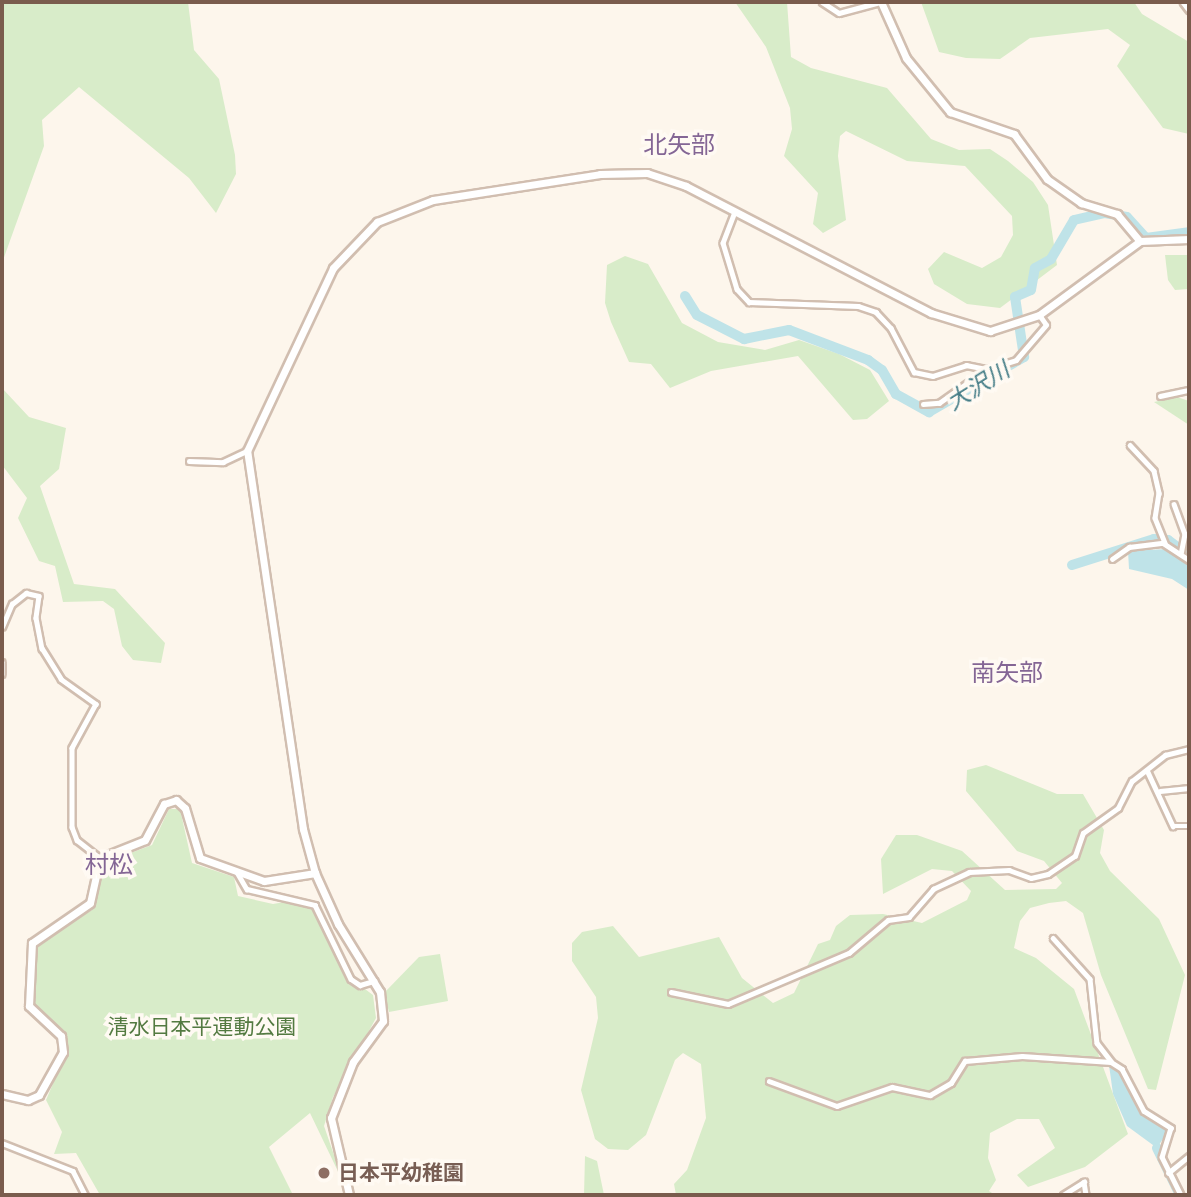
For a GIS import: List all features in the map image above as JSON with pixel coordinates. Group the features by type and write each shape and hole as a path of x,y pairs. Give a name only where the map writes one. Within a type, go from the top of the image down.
{"street":[{"path":"822,2 839,13 881,2 906,58 945,107 1014,134 1047,179 1081,203 1117,215 1140,241"},
{"path":"1183,2 1189,10"},
{"path":"349,1195 331,1118 353,1062 383,1021 383,1001 374,981 338,924 315,873 301,815 247,451 333,268 353,242 394,212 433,200 626,171 664,178 964,327 1002,329 1040,315 1140,241 1189,239"},
{"path":"735,212 723,243 737,289 749,302 859,306 876,312 891,328 914,372 933,376 966,365 987,369"},
{"path":"923,404 939,402 987,369 1016,360 1046,325 1040,315"},
{"path":"1160,396 1189,390"},
{"path":"1130,445 1154,471 1159,493 1155,518 1165,543 1189,560"},
{"path":"189,461 223,462 247,451"},
{"path":"1174,504 1187,547 1181,554"},
{"path":"1112,559 1129,547 1165,543"},
{"path":"2,626 12,604 26,593 39,596 42,648 61,679 96,704 72,748 72,827 77,840 100,858"},
{"path":"2,662 2,674"},
{"path":"671,992 728,1004 849,953 888,920 909,917 933,889 969,872 1009,870 1031,878 1048,874 1075,856 1083,833 1118,808 1128,785 1165,755 1189,749"},
{"path":"1147,770 1160,791 1173,827 1189,826"},
{"path":"1160,791 1189,788"},
{"path":"100,858 145,840 164,804 176,800 185,808 196,855 237,872 279,882 315,873"},
{"path":"2,1094 34,1098 61,1059 61,1036 29,1006 29,951 37,935 90,903 100,858"},
{"path":"237,872 247,889 315,905 351,979 360,985 374,981"},
{"path":"1053,938 1090,979 1097,1043 1111,1062 1122,1069 1144,1111 1171,1128 1162,1150 1168,1173 1181,1195"},
{"path":"769,1081 844,1106 892,1087 930,1095 951,1083 965,1061 1022,1056 1111,1062"},
{"path":"2,1143 73,1171 85,1195"},
{"path":"1168,1173 1189,1156"},
{"path":"1063,1195 1084,1182 1086,1195"}],"green space":[{"path":"2,2 188,2 194,50 219,79 235,155 236,174 216,213 189,178 79,87 42,120 44,146 2,263"},
{"path":"735,2 787,2 791,57 811,68 887,88 931,139 959,150 990,149 1008,161 1033,182 1048,205 1057,265 1000,308 967,304 934,284 928,269 944,252 982,268 1001,257 1013,235 1012,216 965,166 907,161 846,131 840,136 838,156 846,220 823,233 813,224 818,193 784,156 792,129 790,108 766,47"},
{"path":"921,2 1134,2 1142,14 1189,42 1189,134 1163,128 1117,66 1130,45 1108,29 1030,38 1000,59 966,58 939,52"},
{"path":"1165,255 1189,255 1189,289 1175,290 1168,280"},
{"path":"625,256 648,264 682,323 718,342 765,350 799,340 839,354 870,370 889,401 867,419 853,420 798,356 711,371 670,388 651,364 629,362 611,322 605,303 607,265"},
{"path":"2,388 29,417 66,428 59,469 40,486 74,584 115,589 165,643 161,663 133,660 122,646 114,609 103,601 63,602 55,566 39,561 18,518 27,498 2,465"},
{"path":"1177,397 1189,401 1189,425 1154,402"},
{"path":"986,765 1057,794 1083,794 1104,830 1100,853 1110,871 1159,919 1185,975 1156,1090 1148,1089 1101,975 1083,913 1066,901 1049,903 1030,908 1020,921 1014,948 1036,958 1074,989 1128,1134 1085,1167 1028,1187 1017,1175 1055,1148 1039,1119 1017,1119 990,1133 988,1158 996,1180 989,1191 995,1195 676,1195 674,1184 687,1170 706,1118 701,1064 683,1053 675,1060 646,1135 628,1150 608,1149 595,1139 581,1090 598,1018 596,997 572,961 572,943 582,932 613,926 639,957 719,937 742,978 773,1003 794,993 818,944 830,940 836,926 850,915 883,914 922,923 967,900 971,891 952,871 932,869 883,894 881,859 896,835 917,835 962,851 1005,890 1056,889 1062,883 1044,861 1017,851 966,791 967,770"},
{"name":"清水日本平運動公園","path":"169,809 180,809 192,863 234,877 238,896 273,904 302,899 317,913 346,975 373,995 376,1018 333,1097 324,1126 344,1184 310,1113 269,1147 293,1195 100,1195 76,1153 54,1154 62,1132 46,1100 67,1051 61,1033 35,1013 33,956 41,940 92,910 104,863 152,845"},
{"path":"440,954 448,1001 389,1012 384,993 419,957"},
{"path":"585,1156 597,1161 604,1195 584,1195"}],"water":[{"path":"1167,549 1189,566 1189,590 1172,579 1129,569 1128,551"},
{"path":"1109,1065 1121,1070 1143,1112 1170,1128 1157,1148 1127,1126 1113,1094"}],"waterway":[{"name":"大沢川","path":"685,296 697,315 744,339 789,330 868,360 882,370 896,394 929,412 1024,357 1015,297 1031,290 1035,268 1051,259 1074,220 1105,213 1127,217 1146,238 1189,232"},
{"path":"1072,565 1154,539 1168,540 1189,556"},
{"path":"1157,1148 1180,1195"}],"place":[{"name":"日本平幼稚園","path":"324,1173"}],"district":[{"name":"北矢部","path":"679,146"},
{"name":"南矢部","path":"1007,674"},
{"name":"村松","path":"109,866"}]}
